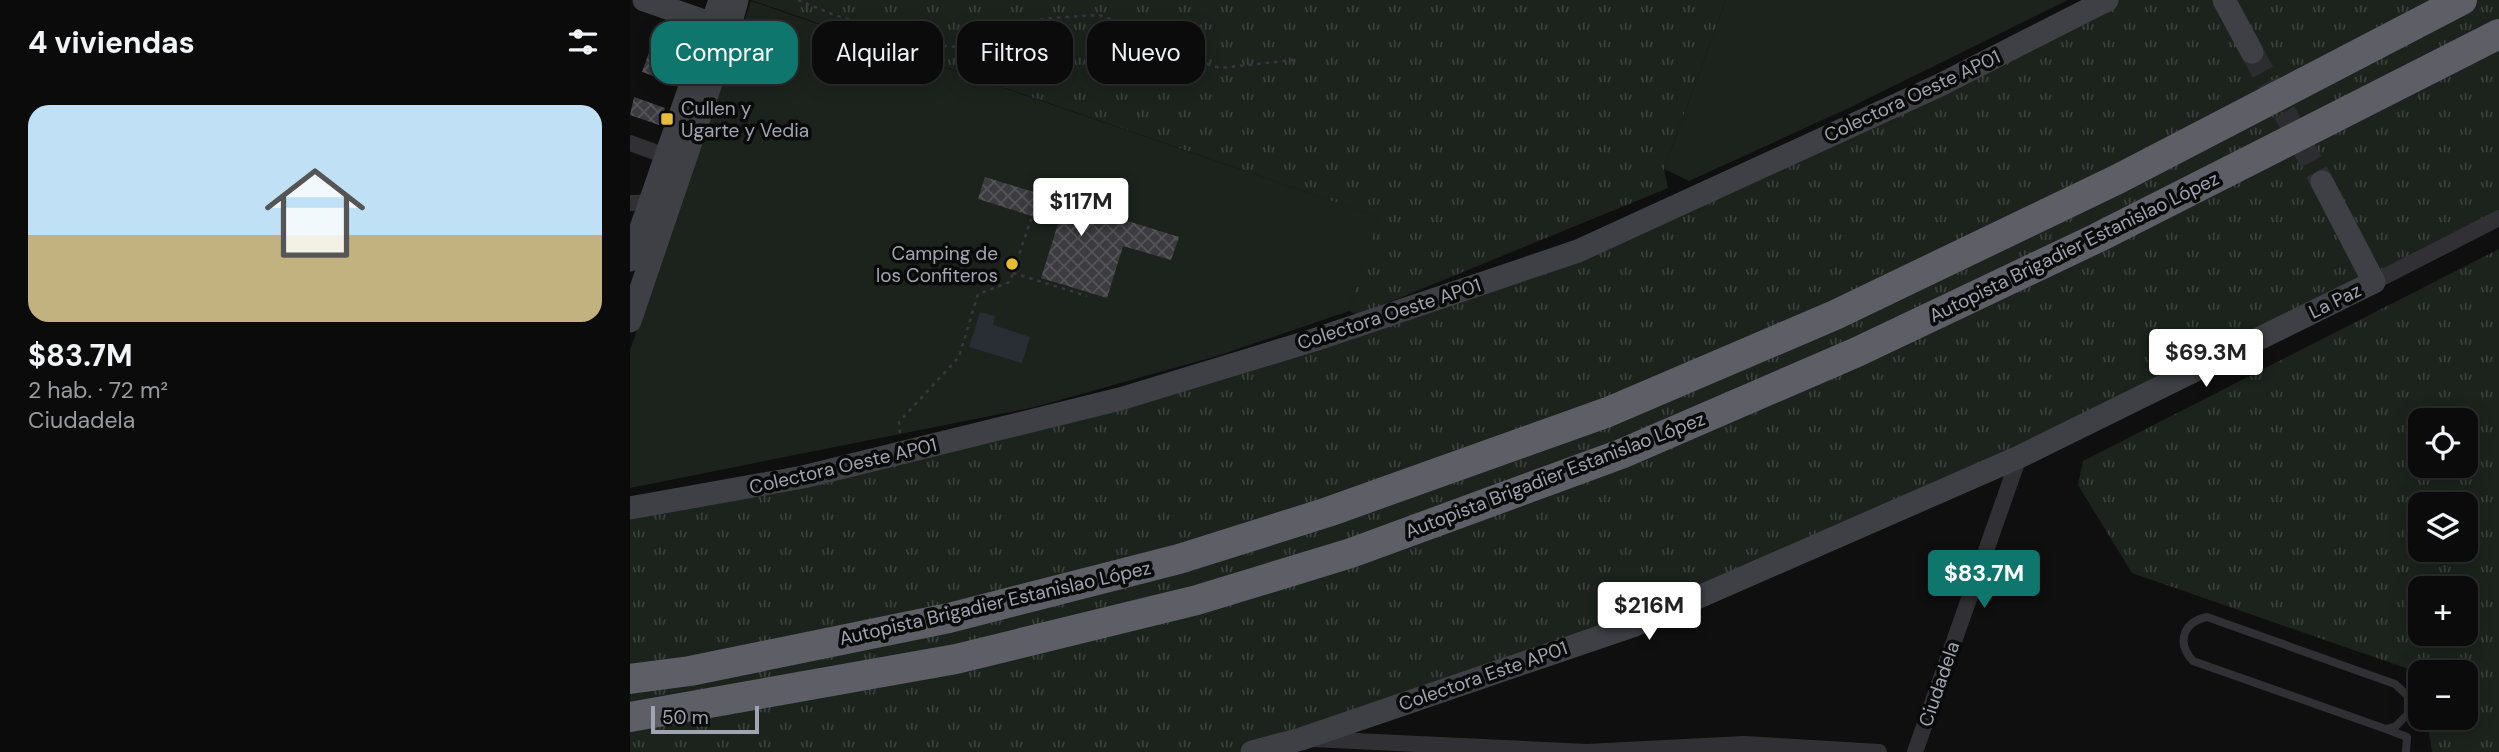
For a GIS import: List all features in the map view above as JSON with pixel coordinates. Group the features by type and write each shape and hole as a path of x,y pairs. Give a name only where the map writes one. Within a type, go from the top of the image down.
{"highway":[{"name":"Autopista Brigadier Estanislao López","path":"630,679 690,671 949,618 1179,559 1328,512 1608,412 1835,315 2069,203 2462,0"},
{"name":"Autopista Brigadier Estanislao López","path":"630,717 956,659 1197,600 1376,544 1621,454 1857,352 2097,238 2499,34"}],"street":[{"path":"644,0 703,21"},
{"path":"720,0 720,21"},
{"path":"724,21 737,0"},
{"name":"Colectora Oeste AP01","path":"630,508 803,477 1120,399 1314,340 1578,251 1940,85 2107,0"},
{"path":"2224,0 2252,52"},
{"path":"630,260 650,203 675,159 701,84"},
{"path":"630,143 675,159"},
{"path":"2322,182 2374,282"},
{"path":"630,321 650,203"},
{"name":"La Paz","path":"2019,457 2499,218"},
{"name":"Colectora Este AP01","path":"1252,752 1301,739 1635,625 2019,457"},
{"name":"Ciudadela","path":"1915,752 2019,457"},
{"path":"1301,739 1587,752 1744,744 1879,752"}],"lane":[{"path":"2386,729 2395,727 2408,714 2408,696 2395,684 2207,617 2197,619 2183,634 2182,644 2193,661 2407,737 2406,752"}],"path":[{"path":"798,0 922,44 957,47 985,40 1015,24 1051,18 1099,15 1130,27 1171,53 1220,68 1294,60"},
{"path":"902,454 899,422 959,357 978,294 1010,282 1031,219"},
{"path":"1013,273 1087,296"}],"green space":[{"path":"751,0 1726,0 1664,169 1668,188 1358,315 1349,311 1378,217 994,84 1073,84 1073,21 957,21 957,71 943,66 943,21 812,21"},
{"path":"1726,0 2068,0 1851,107 1689,181 1664,169"},
{"path":"2107,0 2499,0 2499,218 2374,282 1635,625 1252,752 630,752 630,508 902,454 1578,251"},
{"name":"Camping de los Confiteros","path":"751,1 812,22 812,84 943,84 943,67 957,72 957,84 992,84 1379,217 1349,311 1217,356 1035,407 630,488 630,350 722,84 798,84 798,21 744,21"},
{"path":"2499,249 2499,752 2432,752 2429,730 2478,730 2478,660 2408,660 2408,669 2132,573 2078,485 2083,461"}],"shaded area":[{"path":"980,312 995,316 993,325 1030,337 1022,363 969,347"}],"building":[{"path":"651,47 651,75 642,72"},
{"path":"634,97 665,108 659,125 630,115"},
{"path":"985,177 1179,237 1171,260 1123,246 1107,298 1041,278 1058,224 978,199"}],"tunnel":[{"path":"2252,52 2322,182"}],"place":[{"name":"Cullen y Ugarte y Vedia","path":"667,119"},
{"name":"Camping de los Confiteros","path":"1012,264"}]}
